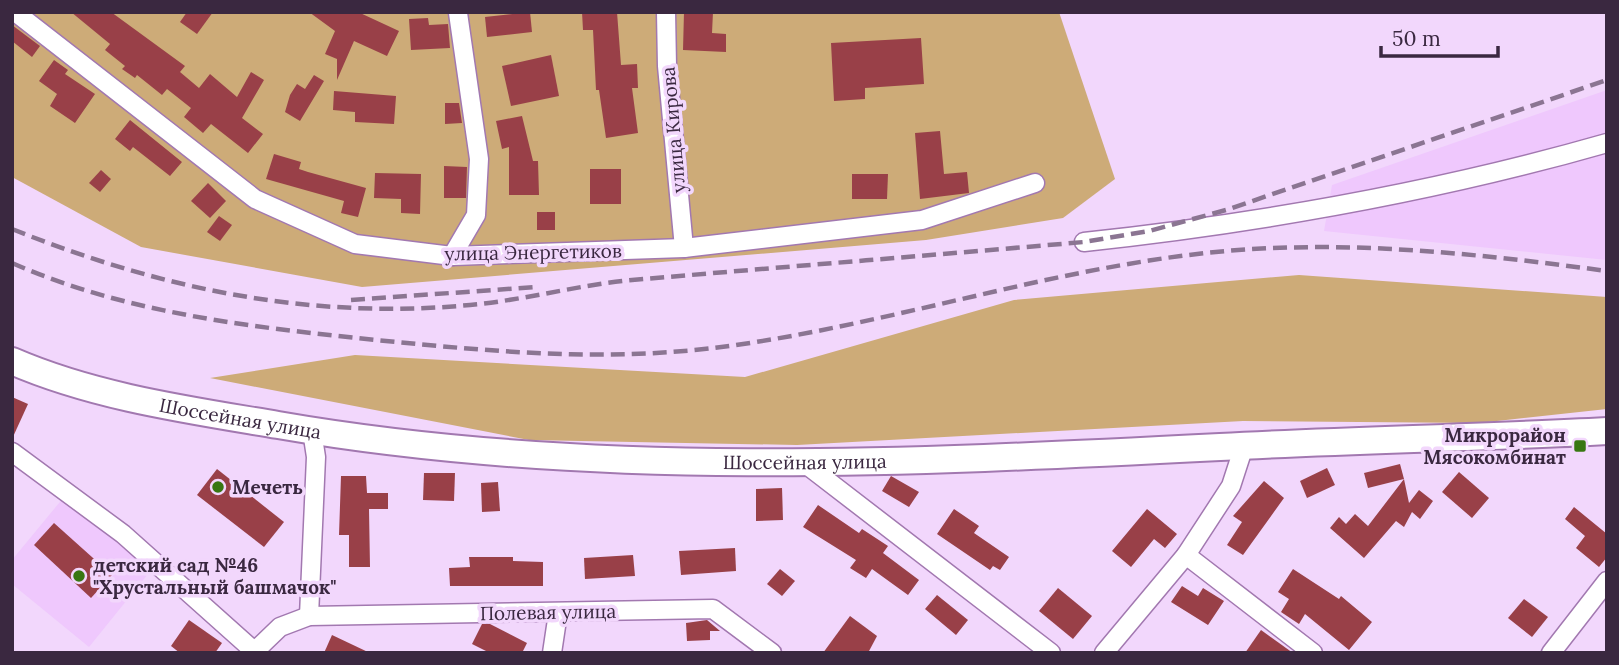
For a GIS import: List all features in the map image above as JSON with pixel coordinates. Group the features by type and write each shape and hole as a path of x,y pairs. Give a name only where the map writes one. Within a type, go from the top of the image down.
{"main road":[{"name":"Шоссейная улица","path":"12,361 103,391 312,431 522,456 644,462 979,459 1607,431"}],"street":[{"name":"улица Энергетиков","path":"15,12 255,199 355,244 452,256 684,248 922,220 1035,183"},
{"path":"442,12 465,12"},
{"name":"улица Кирова","path":"666,12 667,66 684,248"},
{"path":"452,256 476,215 479,159 458,13"},
{"path":"1084,242 1271,218 1497,173 1607,143"},
{"path":"309,616 316,457 312,431"},
{"path":"1104,653 1186,555 1231,486 1244,446"},
{"path":"12,452 123,534 253,652"},
{"path":"803,462 1051,653"},
{"path":"1186,555 1313,653"},
{"path":"1557,651 1607,582"},
{"name":"Полевая улица","path":"253,652 280,627 309,616 713,609 772,653"},
{"path":"552,653 558,613"}],"shaded area":[{"path":"12,12 1059,12 1115,179 1063,218 926,240 362,287 141,247 12,177"},
{"path":"1607,90 1607,260 1324,231 1332,185"},
{"path":"1299,275 1607,297 1607,409 1479,423 1243,421 797,445 529,440 210,378 355,355 745,377 1014,300"},
{"name":"детский сад №46 \"Хрустальный башмачок\"","path":"64,497 152,569 89,647 12,584 12,560"}],"building":[{"path":"71,12 111,12 185,66 180,72 199,88 210,74 237,97 251,72 264,80 242,118 263,134 248,153 211,124 203,133 184,117 191,108 167,89 162,95 137,75 135,78 122,69 125,66 105,50 110,44"},
{"path":"187,12 213,12 197,34 180,22"},
{"path":"309,12 358,12 399,31 387,56 354,41 337,80 337,59 325,54 335,31"},
{"path":"530,12 532,32 487,37 485,17"},
{"path":"582,12 617,12 621,65 637,64 638,88 632,88 638,133 606,138 599,90 596,90 593,30 583,30"},
{"path":"684,12 713,12 712,33 726,34 726,52 683,50"},
{"path":"428,18 429,25 448,24 450,48 411,50 409,19"},
{"path":"12,25 40,46 32,57 12,41"},
{"path":"921,38 924,84 865,88 865,99 834,101 831,43"},
{"path":"551,55 559,96 511,106 502,66"},
{"path":"54,60 68,70 65,74 95,94 75,123 50,106 57,94 39,81"},
{"path":"314,75 324,81 300,121 285,112 290,95 297,84 305,89"},
{"path":"334,91 396,96 394,124 355,122 355,112 333,110"},
{"path":"445,103 459,103 462,123 445,124"},
{"path":"522,116 533,161 538,161 539,195 509,195 509,147 502,149 496,121"},
{"path":"130,120 182,162 170,176 133,147 130,151 115,139"},
{"path":"940,131 944,174 967,172 969,193 920,199 915,133"},
{"path":"274,154 301,162 299,169 366,188 358,217 341,213 344,201 266,179"},
{"path":"444,166 467,167 466,198 444,198"},
{"path":"590,169 621,169 621,204 590,204"},
{"path":"101,170 111,179 100,192 89,183"},
{"path":"375,173 421,174 420,214 401,213 401,199 374,198"},
{"path":"852,174 888,174 887,199 852,199"},
{"path":"208,183 226,201 210,218 191,201"},
{"path":"537,212 555,212 555,230 537,230"},
{"path":"219,216 232,225 220,241 207,232"},
{"path":"12,397 28,404 12,439"},
{"path":"1400,464 1404,479 1368,488 1364,473"},
{"path":"1327,468 1335,485 1307,498 1300,481"},
{"path":"217,469 284,522 264,547 197,495"},
{"path":"1459,472 1489,498 1472,518 1442,492"},
{"path":"424,473 455,473 454,501 423,500"},
{"path":"341,476 366,476 367,493 388,493 388,509 369,509 370,567 349,567 349,535 339,535"},
{"path":"891,476 919,492 909,507 882,491"},
{"path":"1404,479 1409,503 1419,490 1433,501 1420,519 1412,512 1404,527 1396,521 1364,558 1330,528 1339,517 1346,524 1355,514 1368,526"},
{"path":"1264,481 1284,498 1243,555 1227,545 1242,522 1233,516"},
{"path":"498,482 500,511 482,512 481,483"},
{"path":"782,488 783,520 756,521 756,489"},
{"path":"818,505 859,533 862,529 888,546 883,553 919,580 908,595 872,569 866,578 850,568 856,560 803,527"},
{"path":"1574,507 1607,534 1607,557 1599,567 1576,548 1585,536 1565,519"},
{"path":"954,509 979,526 974,533 1009,557 1000,570 993,566 990,570 937,534"},
{"path":"1147,509 1177,534 1165,548 1154,539 1131,567 1112,551"},
{"path":"54,523 112,575 91,598 34,545"},
{"path":"735,548 736,571 681,575 679,551"},
{"path":"633,555 635,576 585,579 584,558"},
{"path":"469,557 513,557 513,561 543,562 543,586 450,586 449,568 470,567"},
{"path":"780,569 795,581 782,596 767,584"},
{"path":"1293,569 1339,599 1341,596 1372,622 1349,650 1305,614 1299,624 1281,612 1289,599 1278,592"},
{"path":"1182,586 1198,596 1203,588 1224,601 1208,625 1171,602"},
{"path":"1058,588 1092,616 1073,639 1039,611"},
{"path":"937,595 968,620 956,635 925,609"},
{"path":"1524,599 1548,617 1532,637 1508,618"},
{"path":"850,616 877,636 868,653 823,653"},
{"path":"189,620 222,643 215,653 180,653 171,646"},
{"path":"707,620 720,631 710,631 710,640 687,641 686,623"},
{"path":"482,624 490,624 527,643 522,653 490,653 472,644"},
{"path":"1261,630 1293,653 1245,653"},
{"path":"332,635 370,653 324,653"}],"railway":[{"path":"12,229 124,268 237,295 352,308 410,309 470,305 632,280 1084,242 1149,231 1226,210 1607,80"},
{"path":"12,263 100,295 191,316 330,335 472,349 566,354 660,353 756,342 874,319 1049,279 1167,258 1226,251 1322,247 1417,250 1607,271"},
{"path":"351,300 536,287"}],"place":[{"name":"Микрорайон Мясокомбинат","path":"1580,446"},
{"name":"Мечеть","path":"218,487"},
{"name":"детский сад №46 \"Хрустальный башмачок\"","path":"79,576"}]}
